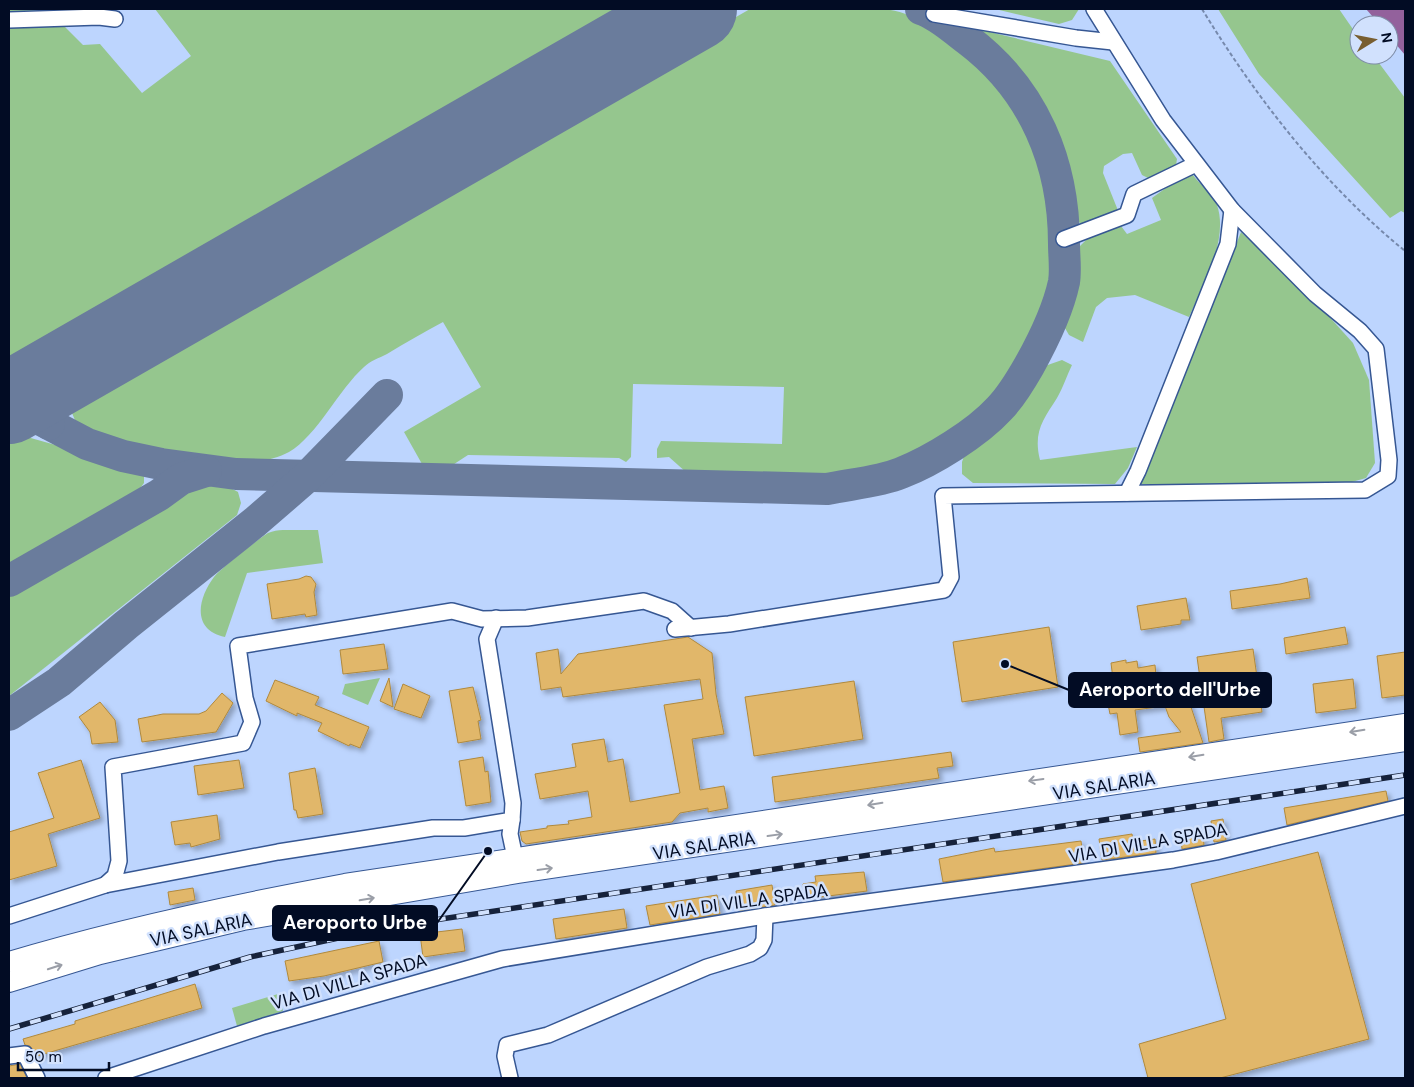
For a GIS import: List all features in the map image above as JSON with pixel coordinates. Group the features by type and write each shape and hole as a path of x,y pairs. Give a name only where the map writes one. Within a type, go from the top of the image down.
{"main road":[{"name":"VIA SALARIA","path":"9,982 100,954 234,922 516,865 1405,724"},
{"name":"VIA SALARIA","path":"9,962 98,936 264,899 1405,741"}],"street":[{"path":"675,629 944,590 951,578 942,496 1365,490 1388,476 1389,460 1376,349 1360,331 1315,294 1232,210 1163,120 1155,104 1113,42 1094,9"},
{"path":"934,14 1076,38 1113,42"},
{"path":"9,20 99,16 115,19"},
{"path":"1064,239 1127,215 1134,194 1196,164"},
{"path":"1127,493 1138,471 1228,244 1232,210"},
{"path":"104,885 115,876 119,861 113,767 243,743 252,722 245,698 238,646 452,611 482,619 528,618 644,601 672,611 691,628"},
{"path":"496,618 487,639 513,803 510,834 516,865"},
{"name":"VIA DI VILLA SPADA","path":"106,1078 264,1026 502,959 765,916 1173,860 1245,845 1405,806"},
{"path":"9,916 104,885 278,852 433,828 464,828 512,820"},
{"path":"510,1078 504,1056 507,1045 556,1032 707,967 750,954 760,948 764,940 765,916"},
{"path":"9,1056 25,1054 37,1078"}],"path":[{"path":"1202,9 1235,63 1283,128 1376,227 1405,251"}],"green space":[{"path":"874,8 892,10 910,16 959,45 986,66 1002,84 1038,146 1044,162 1051,195 1054,228 1052,261 1046,293 1036,325 1022,354 1004,382 983,408 952,431 907,457 855,471 798,476 687,473 669,457 657,458 657,449 661,441 782,444 784,387 633,384 631,457 626,462 619,458 468,455 448,468 422,464 404,432 481,387 443,322 366,365 299,445 289,452 268,460 242,463 182,458 123,443 77,425 72,413 75,395 750,9"},
{"path":"9,9 68,9 9,12"},
{"path":"155,9 633,9 9,367 9,26 63,25 83,45 100,44 142,93 191,56"},
{"path":"995,9 1079,9 1072,20 1059,24"},
{"path":"1218,9 1339,9 1349,24 1349,65 1380,65 1405,98 1405,213 1401,211 1390,218 1259,74"},
{"path":"977,29 1110,61 1177,159 1176,165 1152,180 1142,175 1132,153 1123,154 1104,166 1103,173 1119,213 1087,226 1076,221 1071,183 1062,147 1047,114 1020,72"},
{"path":"1193,175 1210,193 1217,205 1220,233 1213,262 1189,317 1135,295 1107,298 1096,307 1083,342 1069,335 1062,323 1071,289 1078,248 1091,235 1121,226 1127,234 1161,220 1152,198 1170,185"},
{"path":"1241,232 1315,301 1353,343 1369,380 1375,463 1366,478 1341,485 1141,484"},
{"path":"1062,360 1072,365 1041,427 1038,442 1040,460 1137,447 1128,468 1115,484 973,483 962,474 962,462 966,450 1018,403 1042,367"},
{"path":"13,433 137,468 144,476 144,483 138,491 9,567 9,435"},
{"path":"203,482 223,484 238,492 241,503 237,515 9,696 9,594"},
{"path":"277,530 318,530 323,563 247,573 225,637 207,628 202,620 201,603 208,585 218,573 268,533"},
{"path":"380,678 368,705 342,694 345,684"},
{"path":"278,994 283,1011 237,1026 232,1008"}],"shaded area":[{"path":"1366,9 1405,9 1405,55 1399,48 1399,15 1371,15"}],"building":[{"path":"306,576 311,577 316,584 314,592 317,615 306,617 305,614 272,619 267,584 299,579"},
{"path":"1307,578 1310,598 1232,609 1230,591"},
{"path":"1186,598 1190,620 1181,620 1181,624 1141,630 1137,606"},
{"path":"1049,627 1058,687 962,702 953,642"},
{"path":"1345,627 1348,644 1286,654 1284,638"},
{"path":"688,637 712,653 716,694 724,734 692,739 700,790 724,786 728,808 708,812 708,808 680,813 672,822 526,844 522,841 520,832 547,828 547,826 569,824 568,821 592,817 588,791 540,799 535,774 576,767 572,744 604,739 608,762 623,759 630,802 680,793 664,705 703,699 700,679 563,697 561,687 541,690 536,653 558,649 561,674 578,654"},
{"path":"384,644 388,669 343,674 340,650"},
{"path":"1253,649 1262,712 1221,718 1224,739 1209,742 1197,657"},
{"path":"1405,652 1405,695 1382,698 1377,656"},
{"path":"1126,660 1126,663 1137,661 1138,668 1155,665 1157,686 1172,675 1180,677 1182,684 1180,693 1187,695 1203,743 1140,752 1138,738 1181,732 1169,717 1165,706 1135,710 1138,732 1120,735 1117,713 1110,714 1108,704 1111,703 1109,698 1115,696 1111,663"},
{"path":"389,678 393,707 380,701"},
{"path":"1353,679 1356,708 1316,713 1313,684"},
{"path":"275,680 319,697 315,705 369,727 360,748 350,744 349,746 318,731 322,723 297,713 297,716 266,701"},
{"path":"854,681 863,739 754,756 745,697"},
{"path":"403,684 430,696 421,718 394,709"},
{"path":"473,687 481,720 478,721 481,739 458,743 449,691"},
{"path":"222,693 233,703 216,732 142,742 138,719 163,714 199,714 206,711"},
{"path":"100,702 115,720 118,742 92,744 90,732 79,717"},
{"path":"951,752 953,766 937,768 939,778 775,802 772,777"},
{"path":"483,757 485,772 488,771 491,802 466,806 459,761"},
{"path":"81,760 100,818 48,834 57,866 9,880 9,832 54,818 38,773"},
{"path":"239,760 244,788 198,795 194,766"},
{"path":"315,768 323,814 298,818 296,810 294,810 289,773"},
{"path":"1386,791 1388,801 1287,825 1284,808"},
{"path":"217,815 220,839 191,847 190,843 175,845 171,822"},
{"path":"1223,819 1226,840 1214,842 1211,821"},
{"path":"1132,834 1133,842 1155,839 1156,853 1102,860 1099,839"},
{"path":"1203,835 1204,845 1182,849 1181,838"},
{"path":"1081,841 1084,863 943,882 939,859 994,848 995,852"},
{"path":"1318,852 1369,1039 1220,1078 1148,1078 1139,1044 1226,1019 1191,884"},
{"path":"864,872 867,891 805,899 803,884 816,882 815,876"},
{"path":"772,885 775,905 739,911 736,891"},
{"path":"193,888 195,900 170,905 168,892"},
{"path":"717,895 720,914 650,925 646,906"},
{"path":"624,909 627,928 556,939 553,919"},
{"path":"462,929 465,951 423,957 420,934"},
{"path":"379,941 383,962 324,976 289,981 285,961"},
{"path":"195,984 202,1008 37,1056 30,1046 25,1045 23,1039 75,1024 75,1021"},
{"path":"20,1064 27,1078 9,1078 9,1066"}],"taxiway":[{"path":"56,375 46,395 49,424 87,444 123,456 161,464 236,474 827,489 874,481 913,468 940,454 966,437 990,418 1008,399 1029,366 1050,325 1061,293 1065,273 1063,214 1051,157 1041,130 1011,82 991,60 946,23 921,9"},
{"path":"9,715 59,682 126,625 255,522 307,477 387,395"},
{"path":"9,411 23,411 49,424"},
{"path":"9,581 159,495 181,479 206,471"}],"runway":[{"path":"9,403 696,9"}],"railway":[{"path":"9,1029 250,957 394,926 1405,775"}],"place":[{"name":"Aeroporto dell'Urbe","path":"1005,664"},
{"name":"Aeroporto Urbe","path":"488,851"}]}
